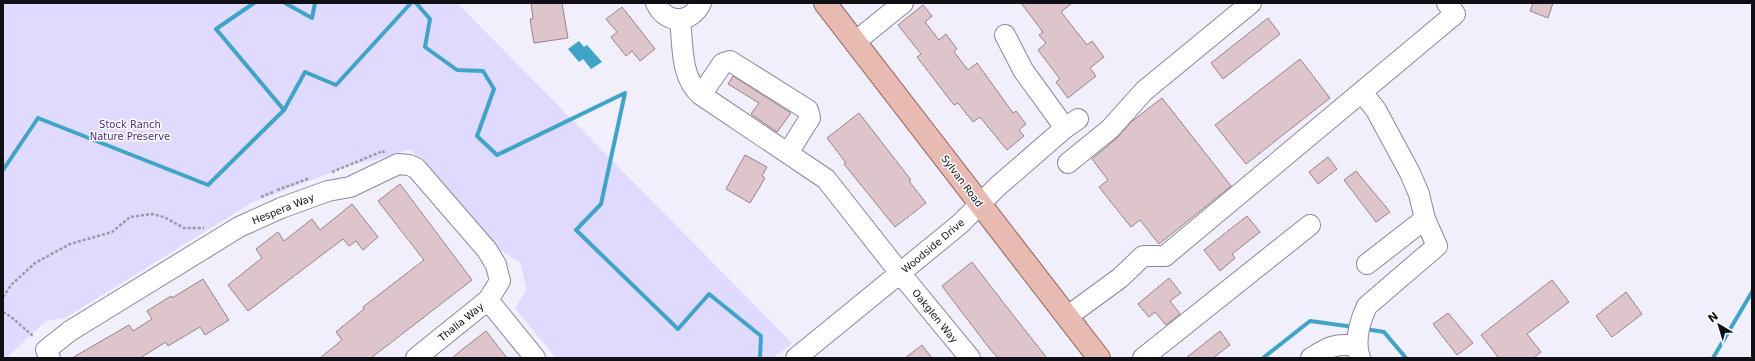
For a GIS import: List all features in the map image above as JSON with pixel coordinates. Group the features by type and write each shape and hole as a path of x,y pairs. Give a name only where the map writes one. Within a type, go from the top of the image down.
{"main road":[{"name":"Sylvan Road","path":"825,3 1099,358"}],"street":[{"path":"656,3 664,15 680,20 692,15 701,3"},
{"path":"855,42 903,3"},
{"path":"1068,163 1110,129 1144,91 1251,3"},
{"path":"1068,316 1120,278 1143,256 1165,256 1455,14 1447,3"},
{"name":"Oakglen Way","path":"680,20 688,77 692,86 701,95 826,179 900,273 970,358"},
{"name":"Woodside Drive","path":"796,358 960,224 998,186 1072,124 1022,70 1005,35"},
{"path":"701,95 723,63 730,61 808,110 810,118 788,153"},
{"path":"1311,358 1330,346 1359,340 1367,306 1437,246 1425,219 1419,194 1410,173 1376,110 1362,92"},
{"name":"Hespera Way","path":"50,358 46,350 70,331 239,227 281,208 321,193 350,186 398,164 416,168 487,250 496,265 500,281"},
{"path":"1367,264 1425,219"},
{"path":"1143,358 1310,225"},
{"name":"Thalia Way","path":"416,358 488,300 500,281"},
{"path":"488,300 535,358"}],"path":[{"path":"326,174 383,151 386,157"},
{"path":"258,199 299,181 312,178"},
{"path":"3,297 11,285 35,263 70,244 112,232 130,217 152,214 164,217 184,228 208,228"},
{"path":"3,312 10,316 33,336"}],"green space":[{"name":"Stock Ranch Nature Preserve","path":"3,3 457,3 792,343 773,358 556,358 515,308 527,290 520,262 501,251 410,149 386,157 351,165 251,203 65,318 46,321 6,358 3,358"}],"water":[{"path":"579,41 584,47 587,45 602,62 591,69 583,59 579,62 568,49"}],"building":[{"path":"531,3 562,3 568,38 534,43 530,19 533,19"},
{"path":"1021,3 1072,3 1061,12 1087,45 1092,41 1104,57 1090,68 1096,76 1068,98 1056,82 1060,79 1038,50 1046,43 1039,35 1043,32"},
{"path":"1533,3 1553,3 1548,18 1530,11"},
{"path":"923,5 932,16 925,22 939,40 946,34 957,49 954,52 968,70 977,63 1013,113 1016,111 1026,124 1019,130 1024,136 1007,150 980,117 973,122 958,103 954,105 917,57 921,54 898,25"},
{"path":"622,7 655,49 640,61 632,51 626,56 611,37 617,32 606,19"},
{"path":"1268,18 1280,34 1223,79 1211,63"},
{"path":"1300,59 1330,98 1246,164 1215,125"},
{"path":"733,76 791,113 777,132 751,114 759,103 728,84"},
{"path":"1162,98 1231,186 1159,244 1140,220 1131,227 1099,187 1108,180 1092,159 1117,138 1131,122"},
{"path":"859,113 911,180 909,181 926,203 895,227 844,164 846,163 827,138"},
{"path":"745,155 767,167 762,176 765,178 750,203 726,189"},
{"path":"1328,157 1337,169 1318,184 1309,172"},
{"path":"1356,171 1390,212 1376,222 1344,180"},
{"path":"400,184 472,280 371,358 320,358 342,340 336,332 364,309 363,307 424,260 378,201"},
{"path":"352,204 378,237 363,250 356,241 349,246 343,239 248,311 228,285 262,258 256,249 278,232 284,241 312,219 320,230"},
{"path":"1247,216 1260,232 1232,254 1235,258 1220,271 1204,250"},
{"path":"972,262 1047,358 998,358 990,349 942,286"},
{"path":"1169,278 1181,293 1170,301 1180,314 1166,325 1155,312 1149,317 1138,304"},
{"path":"203,279 229,320 205,335 200,327 168,346 166,342 140,358 72,358 129,325 133,331 152,319 147,311"},
{"path":"1552,280 1569,302 1527,334 1541,352 1534,358 1499,358 1481,335"},
{"path":"1626,292 1642,314 1612,337 1596,316"},
{"path":"1448,313 1473,343 1457,355 1433,324"},
{"path":"486,331 507,358 452,358 464,348"},
{"path":"1220,331 1230,345 1213,358 1186,358"},
{"path":"922,345 932,358 905,358"}],"waterway":[{"path":"254,3 216,29 284,110"},
{"path":"285,3 312,18 315,3"},
{"path":"3,170 38,118 208,185 284,110 305,72 336,85 411,3"},
{"path":"416,3 430,19 425,47 457,70 483,71 494,89 477,136 497,155 625,93 601,204 576,230 678,329 709,294 761,336 760,358"},
{"path":"1713,358 1752,292"},
{"path":"1263,358 1310,321 1354,327"},
{"path":"1365,329 1384,332 1406,358"}]}
